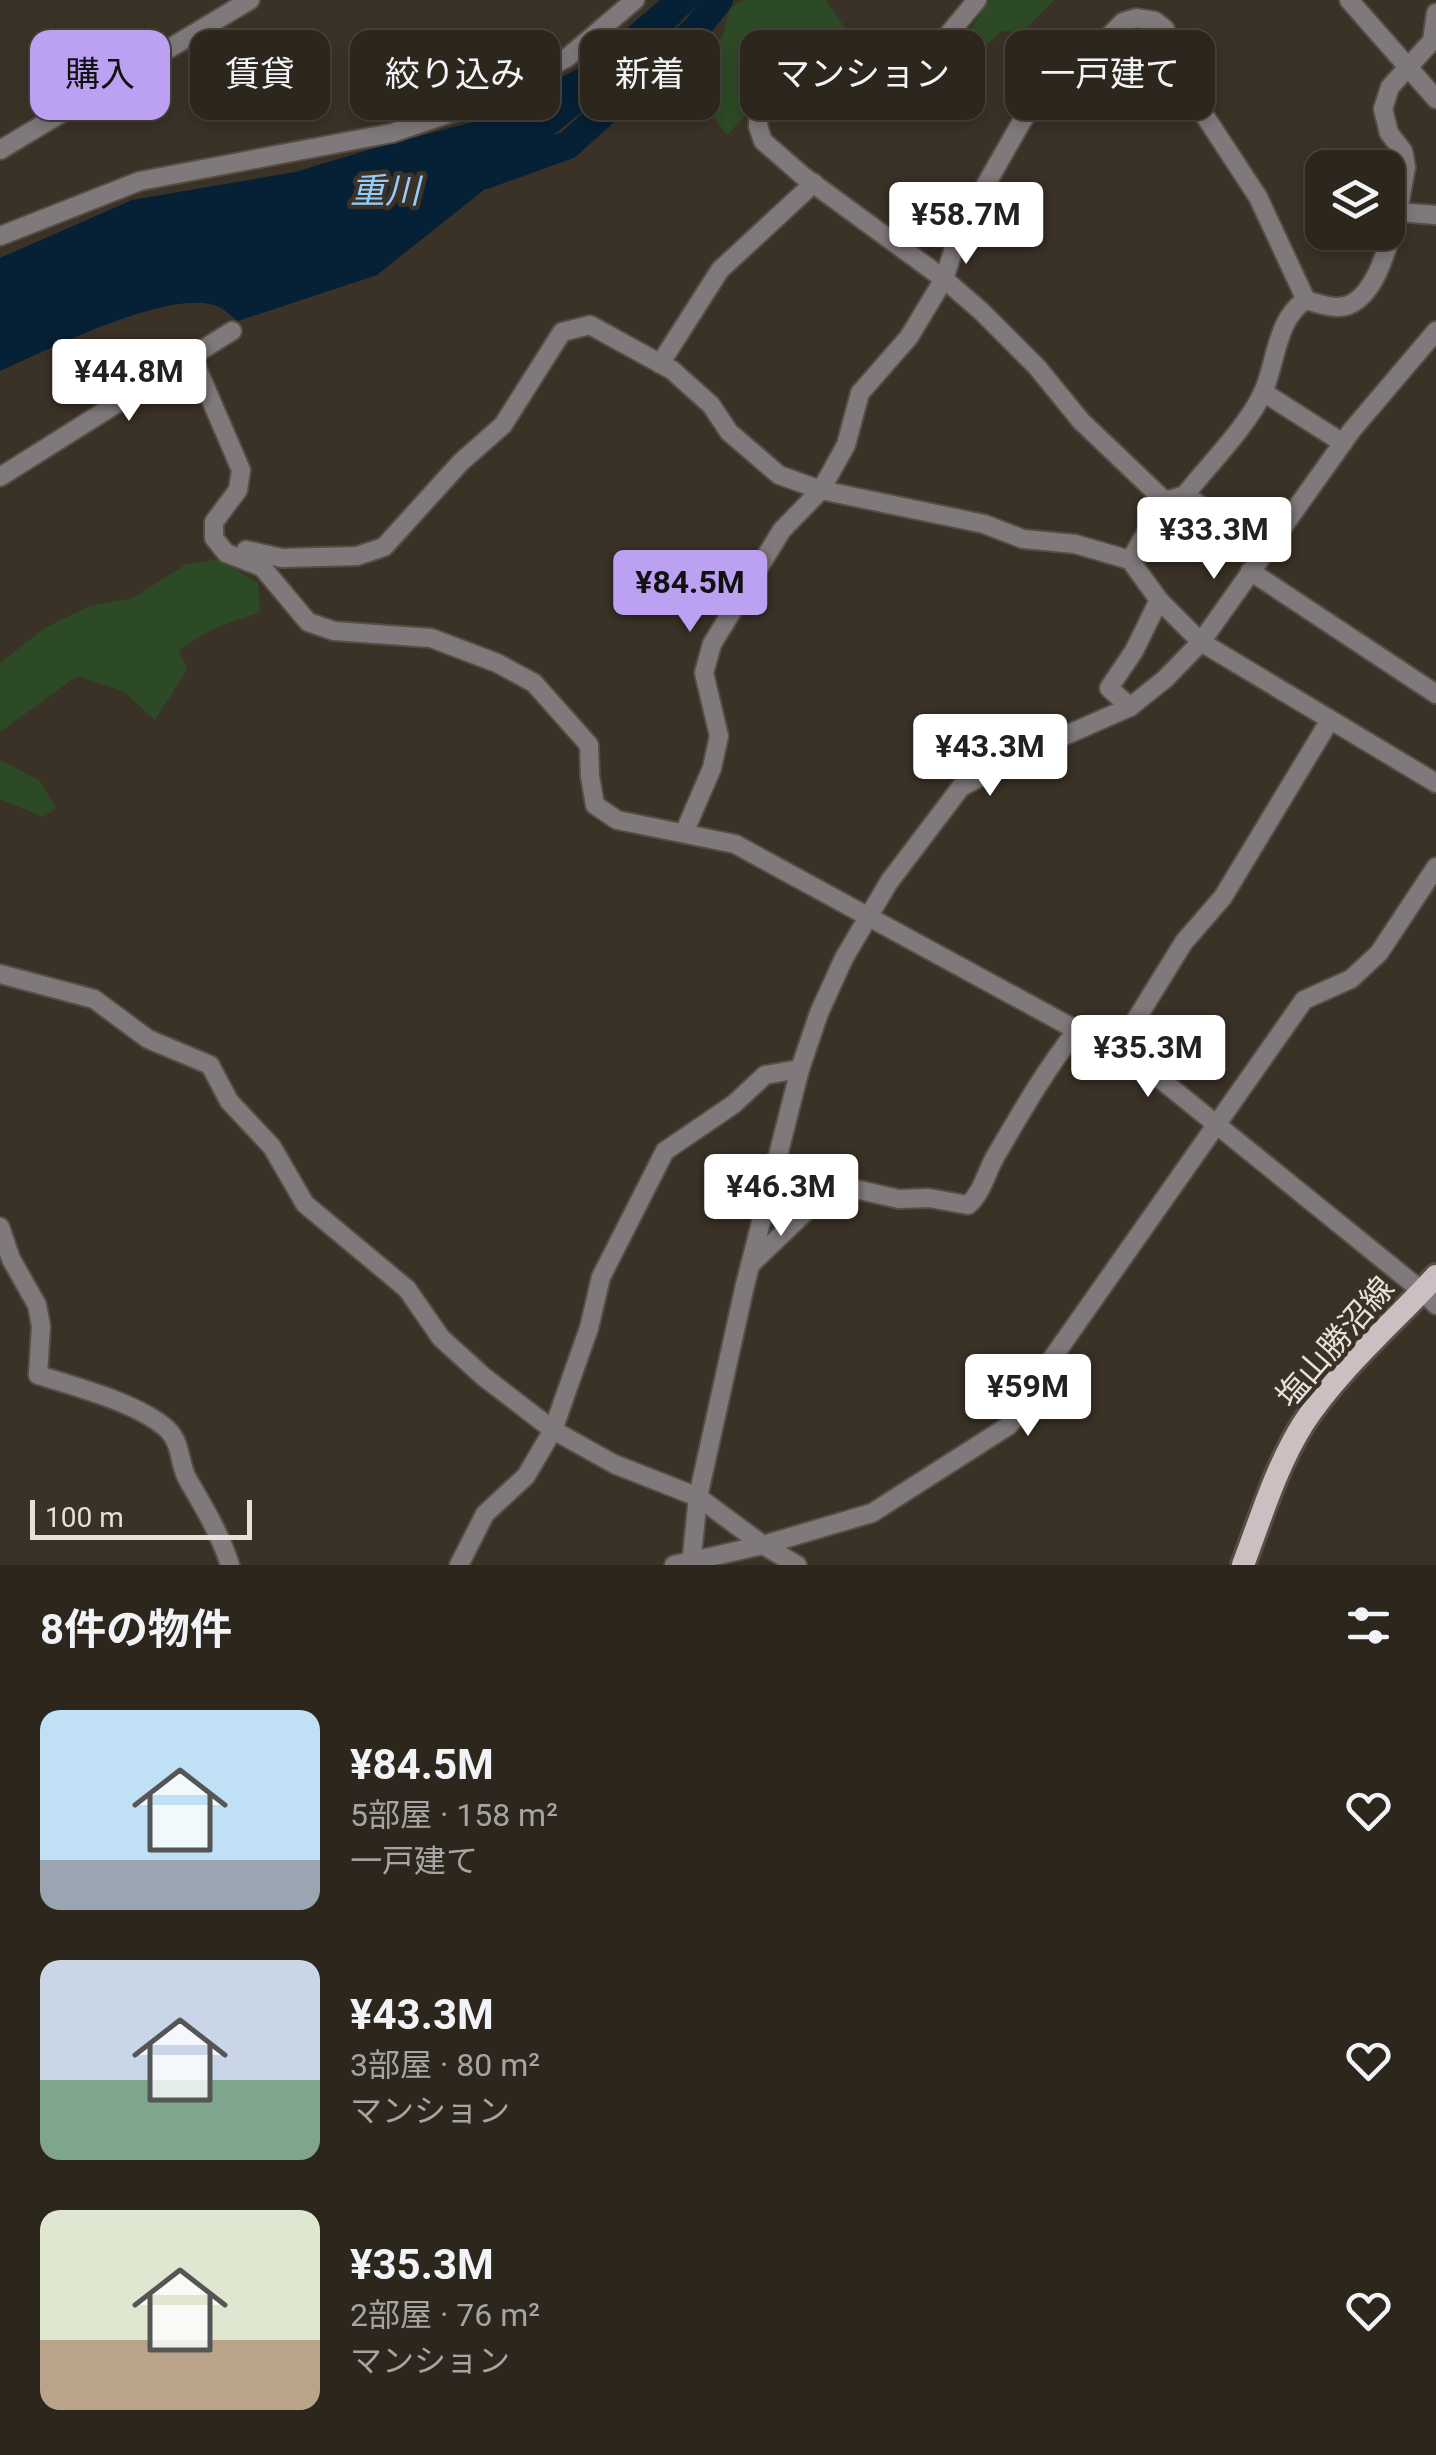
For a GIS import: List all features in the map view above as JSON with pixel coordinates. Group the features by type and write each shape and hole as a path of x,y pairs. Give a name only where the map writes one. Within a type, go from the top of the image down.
{"main road":[{"name":"塩山勝沼線","path":"1242,1565 1276,1476 1303,1424 1320,1401 1431,1290"}],"street":[{"path":"0,150 250,0"},
{"path":"0,236 140,181 392,132 492,99 568,57 636,0"},
{"path":"977,0 926,55 845,82 796,80 778,87 759,112 763,141 944,279 1037,367 1081,421 1165,501"},
{"path":"1350,0 1436,99"},
{"path":"1403,150 1389,132 1383,109 1390,87 1432,41 1436,13"},
{"path":"684,833 712,768 719,736 704,674 712,644 782,530 820,490 846,445 860,393 909,336 944,279 960,230 1045,87 1123,22 1136,18 1154,21 1165,29 1199,107 1258,197 1306,300"},
{"path":"660,364 720,270 814,183"},
{"path":"1405,213 1436,215"},
{"path":"1130,560 1165,501 1184,495 1264,392 1295,306 1306,300 1339,308 1358,302 1380,271 1386,250"},
{"path":"220,545 282,558 357,556 384,547 462,462 503,425 562,332 590,326 660,364 711,405 729,432 780,476 820,490 984,524 1023,539 1074,544 1130,560 1159,600 1202,642 1436,783"},
{"path":"0,477 232,331"},
{"path":"1436,331 1342,444 1202,642 1130,707 1030,751 961,788 918,840 869,916 837,972 800,1069 750,1265 685,1564 872,1513 1008,1426 1037,1395 1052,1360 1304,1000 1351,979 1379,953 1436,867"},
{"path":"192,356 242,470 238,490 214,522 214,538 226,553 262,566 308,622 334,631 431,638 497,663 534,683 589,746 595,806 617,820 735,844 1148,1069 1431,1290"},
{"path":"1264,392 1342,444"},
{"path":"1184,495 1266,550"},
{"path":"1250,572 1436,694"},
{"path":"1130,707 1109,688 1134,651 1159,600"},
{"path":"1116,1052 1184,942 1223,897 1330,720"},
{"path":"0,974 94,999 148,1039 210,1066 230,1101 272,1147 305,1204 407,1289 441,1338 455,1351 553,1430 614,1464 698,1497 797,1565"},
{"path":"750,1265 827,1191 842,1186 899,1199 929,1198 968,1205 976,1198 990,1166 1048,1068 1076,1030"},
{"path":"460,1565 485,1514 526,1476 553,1430 601,1277 664,1152 734,1104 765,1076 800,1069"},
{"path":"0,1227 10,1259 38,1305 38,1375 110,1397 167,1429 177,1443 184,1474 221,1534 230,1565"}],"green space":[{"path":"744,0 826,0 846,30 740,30 741,120 727,135 716,120 720,120 720,41 730,8"},
{"path":"989,0 1054,0 1025,30 1002,31 985,46 985,30 970,30"},
{"path":"218,559 258,583 260,612 210,630 179,650 187,670 155,720 123,691 77,676 0,732 0,663 45,628 90,606 133,598 185,565"},
{"path":"0,760 40,781 56,808 43,817 0,799"}],"water":[{"path":"660,0 702,0 672,30 625,30"},
{"path":"580,68 580,114 377,275 238,321 219,307 198,303 172,305 78,336 0,371 0,258 132,200 295,172 479,120 560,120 560,78"}],"waterway":[{"name":"重川","path":"485,175 568,145 696,29 719,0"}]}
